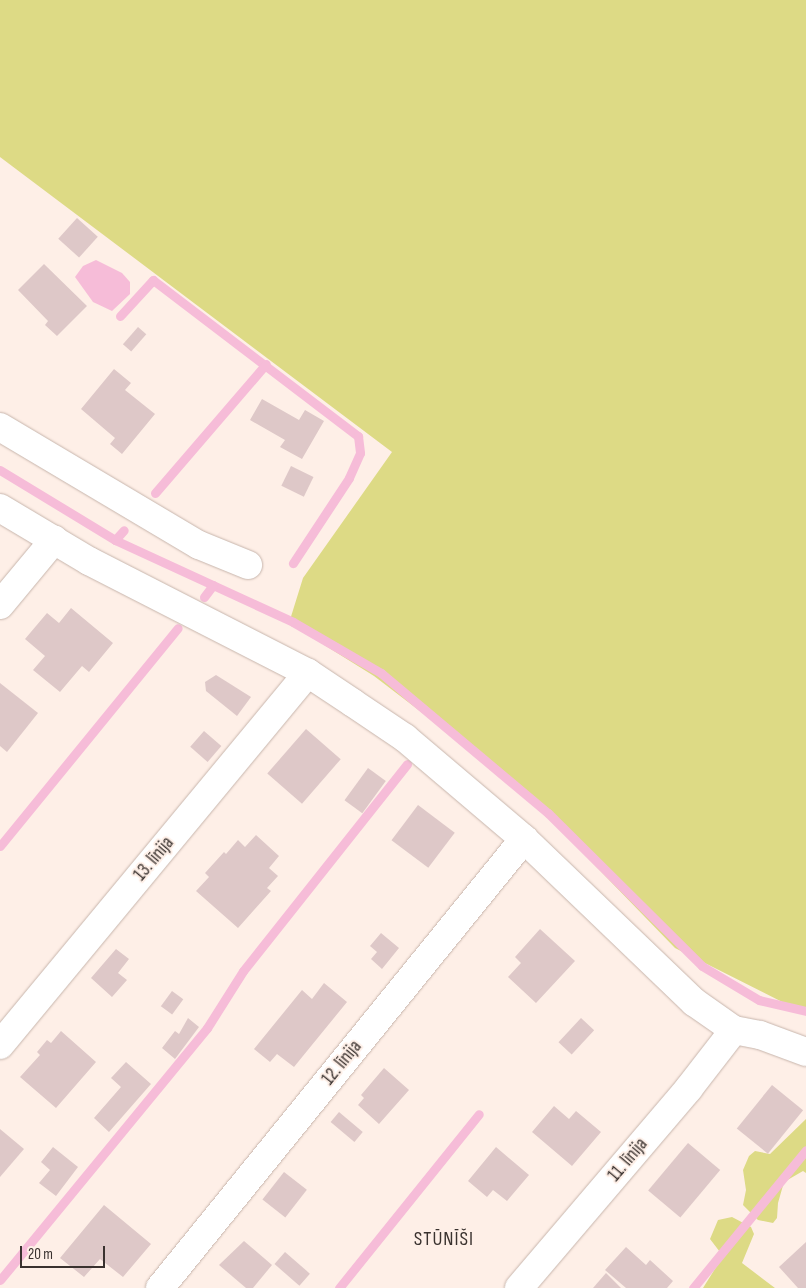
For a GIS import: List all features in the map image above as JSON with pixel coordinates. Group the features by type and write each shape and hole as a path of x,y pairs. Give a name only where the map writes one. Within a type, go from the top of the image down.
{"street":[{"path":"0,428 191,540 248,565"},
{"path":"0,508 89,561 308,673 405,738 524,839 694,1002 734,1030 760,1035 806,1052"},
{"path":"0,605 54,540"},
{"name":"13. līnija","path":"0,1045 308,673"},
{"name":"12. līnija","path":"160,1288 524,839"},
{"name":"11. līnija","path":"519,1288 689,1088 734,1030"}],"shaded area":[{"path":"0,0 806,0 806,1014 675,948 518,786 374,676 289,623 303,578 392,452 0,157"},
{"path":"96,260 122,273 130,282 130,294 112,311 93,302 75,277 83,266"},
{"path":"806,1119 806,1173 803,1171 784,1182 778,1203 777,1218 773,1223 758,1220 743,1205 746,1190 743,1170 749,1156 755,1151 770,1154"},
{"path":"732,1217 751,1227 754,1234 742,1263 775,1288 703,1288 723,1256 710,1239 718,1220"}],"building":[{"path":"77,218 98,237 79,258 58,239"},
{"path":"44,264 87,306 57,336 45,325 48,321 18,290"},
{"path":"138,327 146,334 131,352 123,344"},
{"path":"114,369 131,383 125,390 155,414 122,454 110,444 115,438 81,409"},
{"path":"262,399 299,420 305,410 324,421 302,459 280,447 285,440 250,420"},
{"path":"291,466 313,477 304,497 281,486"},
{"path":"71,608 113,643 89,672 82,666 60,692 33,670 45,656 25,639 47,613 59,623"},
{"path":"216,675 251,697 237,716 206,691 205,682"},
{"path":"0,683 38,713 7,752 0,746"},
{"path":"306,729 341,759 302,804 267,774"},
{"path":"204,731 221,746 208,762 190,747"},
{"path":"368,768 386,781 362,813 344,800"},
{"path":"418,805 455,833 428,868 392,840"},
{"path":"256,835 279,856 269,868 278,876 267,888 271,891 238,928 196,891 209,877 205,873 224,852 226,854 238,840 245,847"},
{"path":"540,929 575,961 536,1003 508,977 521,963 515,957"},
{"path":"381,933 399,948 382,969 371,959 377,952 370,946"},
{"path":"116,949 129,959 118,973 127,980 112,997 91,978"},
{"path":"324,983 347,1002 294,1067 277,1054 270,1062 254,1049 302,990 312,999"},
{"path":"172,991 183,999 172,1015 161,1006"},
{"path":"188,1018 199,1027 175,1059 162,1048 175,1031 179,1034"},
{"path":"581,1018 594,1030 572,1054 558,1042"},
{"path":"61,1031 96,1062 56,1108 20,1077 40,1055 37,1052 47,1040 51,1043"},
{"path":"126,1062 151,1084 109,1132 94,1118 121,1087 111,1078"},
{"path":"384,1068 409,1090 379,1124 358,1105 364,1098 361,1095"},
{"path":"772,1085 803,1110 768,1154 737,1129"},
{"path":"554,1106 569,1119 576,1111 601,1132 572,1166 532,1132"},
{"path":"339,1112 363,1132 354,1142 331,1122"},
{"path":"0,1129 24,1149 0,1177"},
{"path":"688,1143 720,1170 680,1217 648,1190"},
{"path":"53,1147 78,1167 56,1196 39,1183 50,1170 41,1162"},
{"path":"496,1147 529,1175 507,1201 493,1190 487,1197 468,1181"},
{"path":"284,1172 307,1190 285,1217 262,1200"},
{"path":"104,1205 151,1244 123,1277 100,1259 84,1277 60,1258"},
{"path":"244,1241 272,1265 253,1288 246,1288 219,1265"},
{"path":"806,1242 806,1288 798,1288 779,1267"},
{"path":"626,1247 646,1265 650,1260 673,1281 667,1288 626,1288 605,1270"},
{"path":"285,1252 310,1274 299,1286 275,1264"},
{"path":"606,1273 621,1288 593,1288"}],"waterway":[{"path":"120,316 153,280 358,436 360,453 349,478 293,563"},
{"path":"155,493 266,364"},
{"path":"0,470 115,540 293,622 381,673 548,813 702,966 759,1000 806,1011"},
{"path":"115,540 124,530"},
{"path":"204,597 213,585"},
{"path":"0,846 178,628"},
{"path":"0,1280 207,1028 243,971 407,764"},
{"path":"339,1288 479,1114"},
{"path":"693,1288 806,1150"}],"district":[{"name":"STŪNĪŠI","path":"444,1239"}]}
